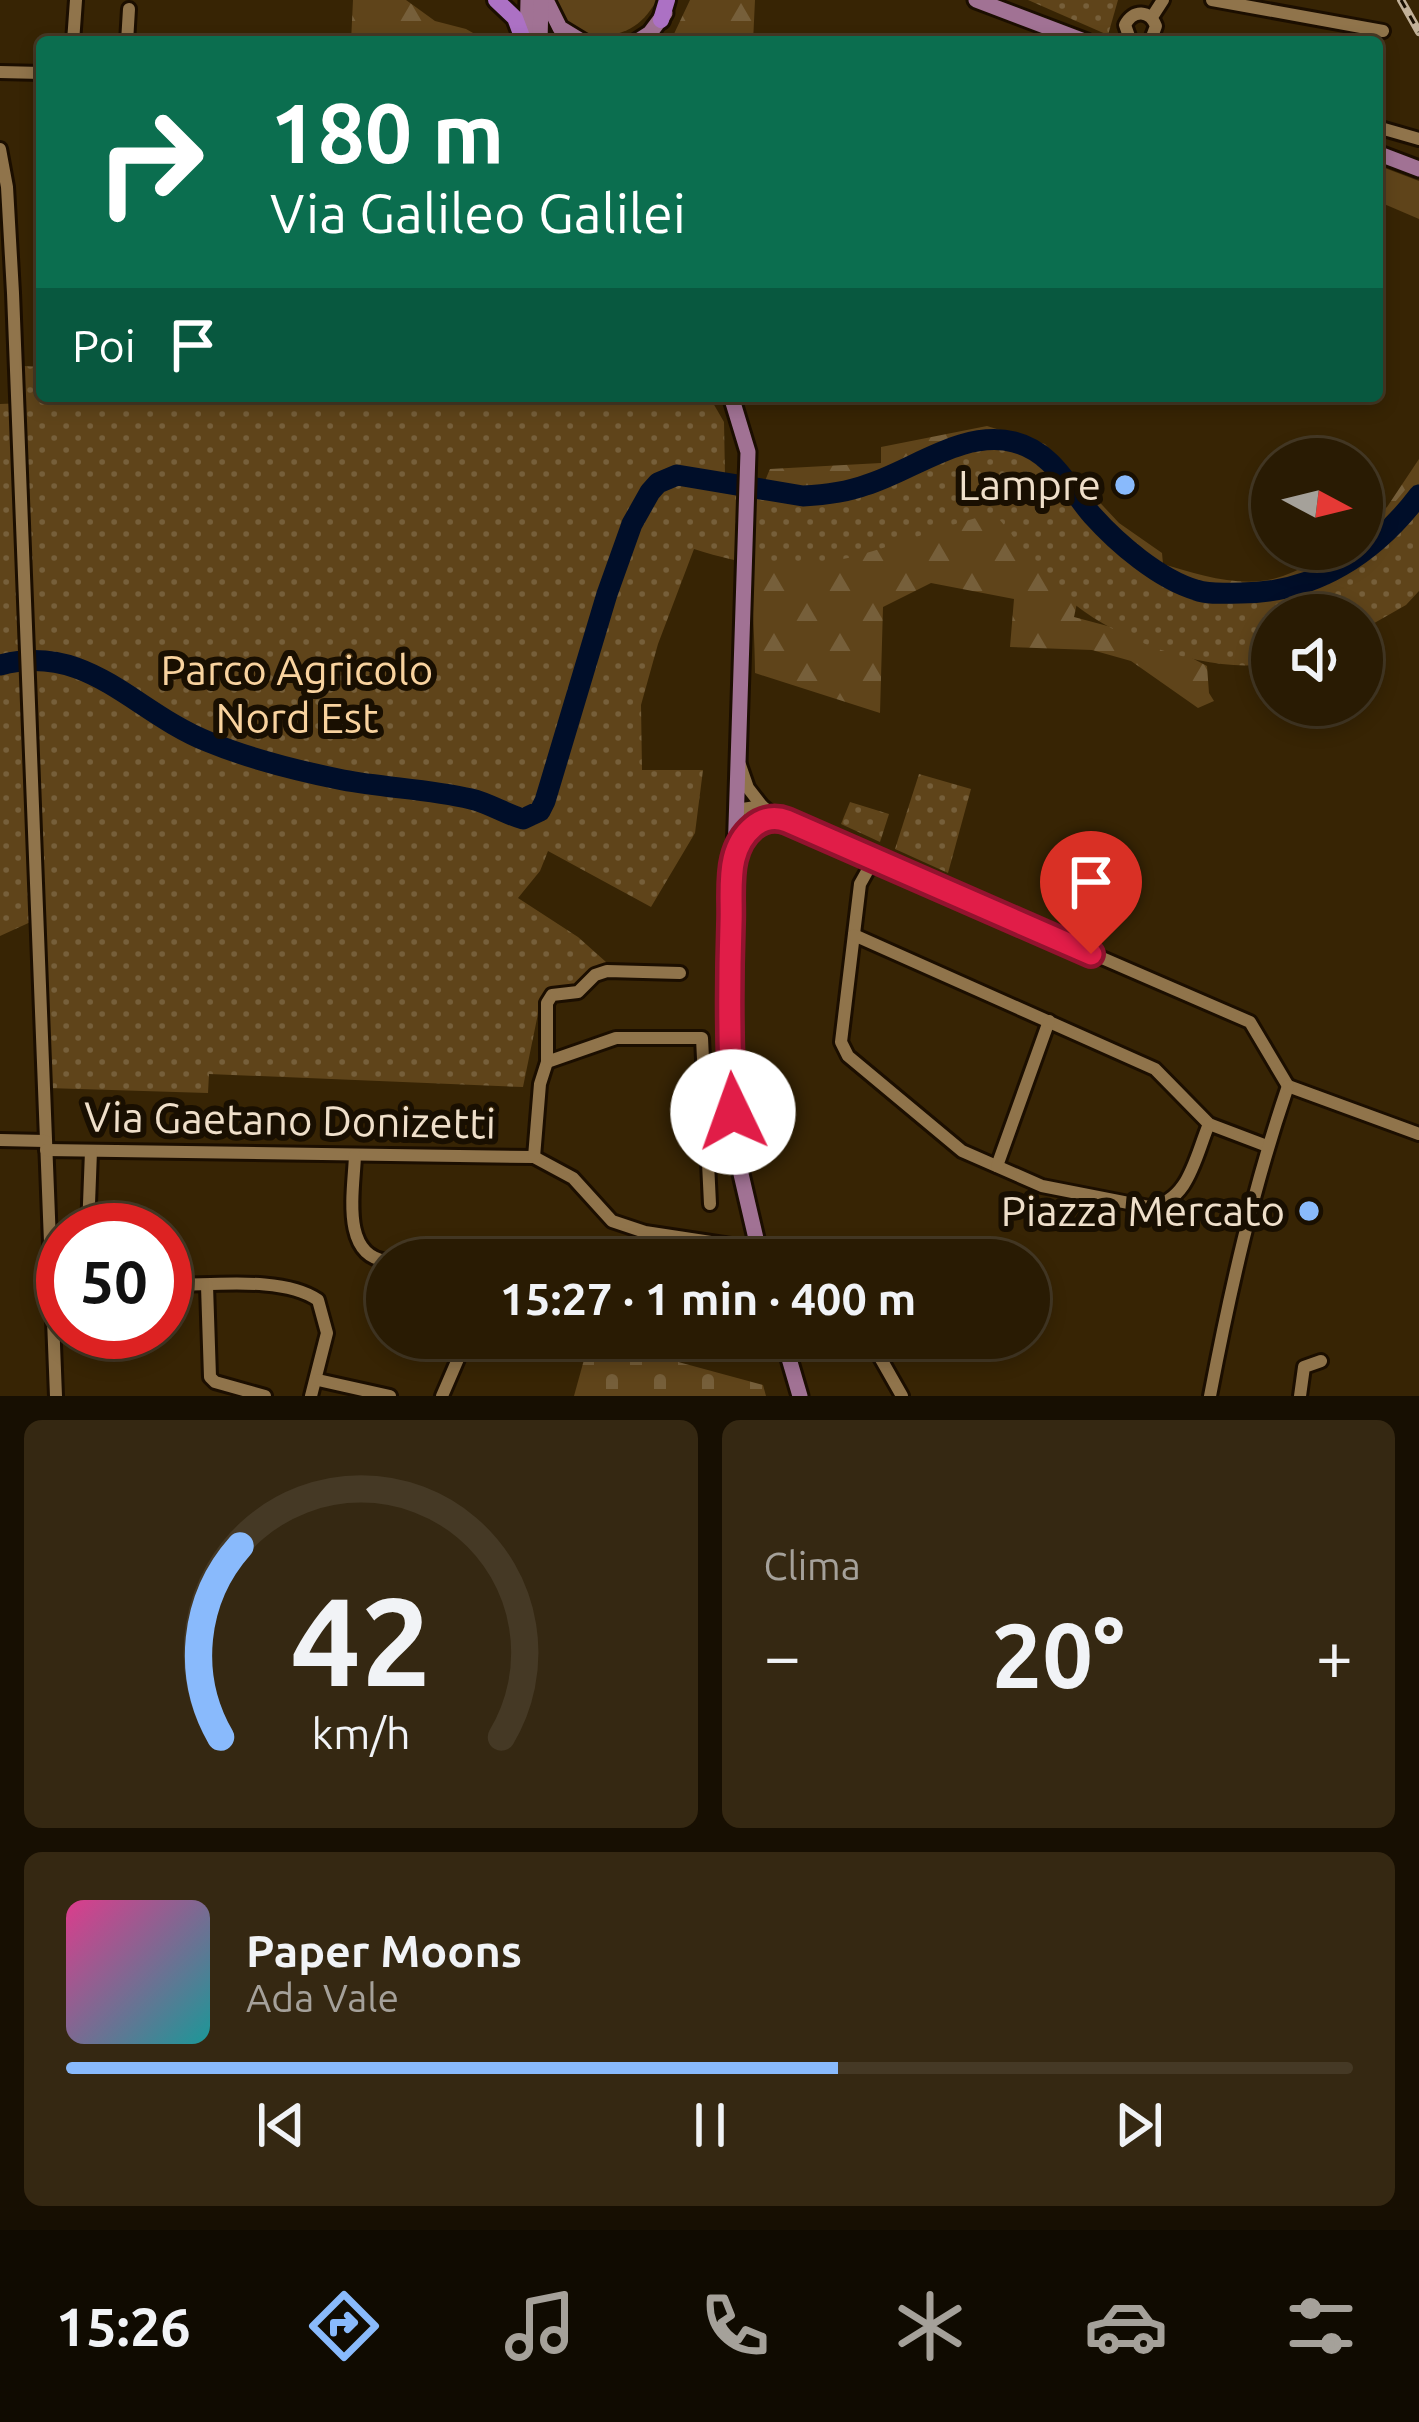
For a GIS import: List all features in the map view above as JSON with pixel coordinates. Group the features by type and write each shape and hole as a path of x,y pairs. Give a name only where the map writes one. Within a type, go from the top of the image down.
{"highway":[{"path":"496,0 515,18 522,36"},
{"path":"661,20 670,0"}],"main road":[{"path":"525,36 528,0"},
{"path":"540,36 543,0"},
{"path":"543,0 560,28 573,36"},
{"path":"978,1 1071,36"},
{"path":"643,36 661,20"},
{"path":"1383,155 1419,169"},
{"path":"724,402 748,452"},
{"path":"733,402 748,452 729,1042 741,1174 756,1239"},
{"path":"789,1359 800,1396"}],"street":[{"path":"73,36 76,0"},
{"path":"1157,36 1152,17 1163,0"},
{"path":"1212,0 1383,31"},
{"path":"127,36 129,10"},
{"path":"1128,36 1127,20 1142,13 1152,17"},
{"path":"0,72 36,73"},
{"path":"1383,129 1419,139"},
{"name":"Via Gaetano Donizetti","path":"0,149 28,677 46,1146 91,1151 533,1157 573,1178 612,1221 682,1239"},
{"path":"738,760 748,788 766,814"},
{"path":"736,809 766,814 1250,1022 1288,1086 1419,1134"},
{"path":"734,859 748,830 766,814"},
{"path":"874,859 860,884 841,1042 953,1144 1070,1194 1148,1207 1162,1205 1183,1189 1209,1124"},
{"path":"854,935 1155,1069 1209,1124 1267,1146"},
{"name":"Via Gaetano Donizetti","path":"533,1157 540,1084 547,1062 547,1003 552,995 578,992 595,975 607,971 680,973"},
{"path":"997,1166 1049,1021"},
{"name":"Via Gaetano Donizetti","path":"547,1062 616,1038 702,1038 710,1204"},
{"path":"1210,1396 1232,1280 1288,1086"},
{"path":"0,1140 46,1146 56,1396"},
{"path":"89,1203 91,1151"},
{"path":"355,1155 354,1226 358,1245 366,1251"},
{"path":"192,1286 280,1286 304,1290 318,1300 327,1333 311,1396"},
{"path":"207,1286 210,1377 265,1396"},
{"path":"442,1396 457,1359"},
{"path":"881,1359 902,1396"},
{"path":"1300,1396 1304,1367 1321,1361"},
{"path":"318,1380 390,1396"}],"green space":[{"path":"353,0 406,0 435,21 478,36 351,36"},
{"path":"551,0 657,0 633,27 591,36 578,35"},
{"path":"690,0 755,0 753,36 673,36"},
{"path":"1028,0 1118,0 1108,35"},
{"path":"1383,167 1419,181 1419,219 1383,204"},
{"name":"Parco Agricolo Nord Est","path":"24,366 36,367 36,402 712,402 724,422 725,475 756,488 866,485 1000,442 1026,442 1083,486 1126,542 1148,583 1203,595 1251,595 1251,665 1192,659 1110,628 1057,589 994,513 881,549 814,564 739,561 694,549 641,705 642,770 703,770 695,833 651,907 548,851 540,871 518,898 578,937 606,962 597,984 541,999 523,1087 209,1074 208,1093 47,1088 35,920 0,936 0,404 25,403"},
{"path":"987,426 1045,444 1119,523 1162,553 1163,564 1254,582 1297,570 1361,570 1327,594 1251,594 1251,600 1079,594 1074,617 1156,639 1207,666 1214,701 1198,708 1131,661 1092,650 1010,647 1014,599 931,583 883,607 880,713 755,673 753,543 770,469 881,463 881,447"},
{"path":"1419,459 1419,528 1383,554 1383,511"},
{"name":"Parco Agricolo Nord Est","path":"1419,473 1419,591 1383,618 1383,594 1261,594 1324,570 1383,570 1383,517"},
{"path":"919,774 971,789 948,873 895,849"},
{"path":"850,802 889,814 880,842 841,824"},
{"path":"584,1359 667,1359 763,1385 766,1396 574,1396"}],"waterway":[{"path":"0,665 31,660 60,663 85,671 182,729 241,754 343,780 471,799 523,819 540,811 545,801 632,524 658,483 677,475 819,495 883,479 957,446 976,441 1014,442 1049,462 1092,515 1140,559 1182,585 1218,593 1294,586 1342,566 1383,535 1419,495"}],"railway":[{"path":"1401,0 1419,32"}],"place":[{"name":"Lampre","path":"1125,485"},
{"name":"Piazza Mercato","path":"1309,1211"}],"route":[{"path":"733,1112 729,1042 734,859 748,830 761,820 787,821 1091,954"}]}
